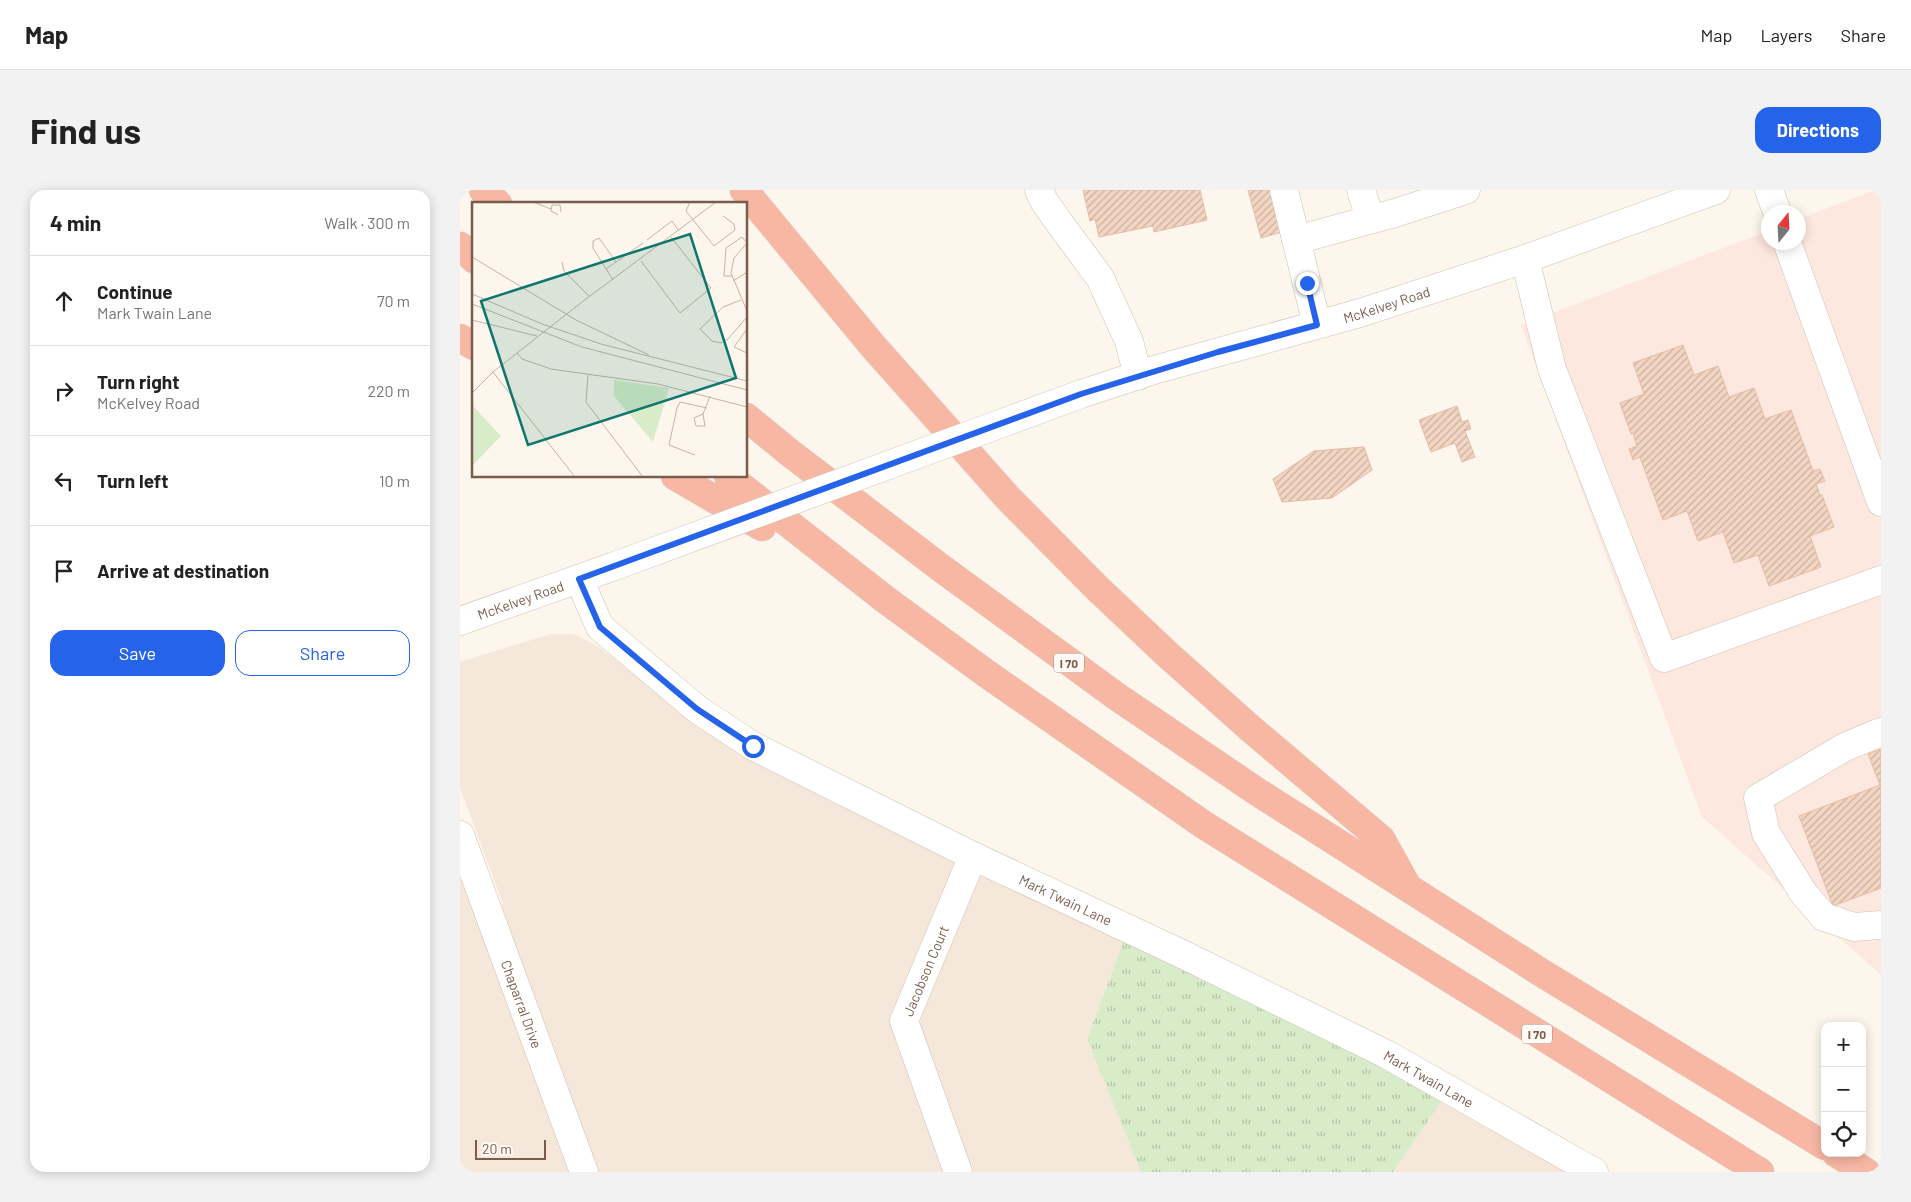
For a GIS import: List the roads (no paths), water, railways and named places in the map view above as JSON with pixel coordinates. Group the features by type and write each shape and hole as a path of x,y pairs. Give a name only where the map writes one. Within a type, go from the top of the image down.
{"highway":[{"path":"483,190 496,202"},
{"path":"744,190 872,345 1008,498 1097,588 1168,655 1251,729 1381,839 1408,887"},
{"path":"460,246 472,257"},
{"path":"460,338 472,345"},
{"name":"I 70","path":"748,419 941,568 1116,696 1256,791 1542,973 1821,1144"},
{"path":"678,478 886,600"},
{"name":"I 70","path":"731,478 886,600 987,674 1204,825 1760,1172"},
{"path":"1842,1157 1866,1172"}],"street":[{"path":"1039,190 1058,222 1100,278 1129,342 1138,376"},
{"path":"1284,190 1317,325"},
{"path":"1361,190 1370,219"},
{"path":"1296,240 1395,213 1466,190"},
{"name":"McKelvey Road","path":"460,621 1081,394 1218,352 1360,313 1524,259 1716,190"},
{"path":"1768,190 1774,205"},
{"path":"1791,250 1881,502"},
{"path":"1524,259 1552,369 1664,658 1881,580"},
{"name":"Mark Twain Lane","path":"579,579 600,627 697,709 753,746 973,856 1180,953 1386,1054 1594,1172"},
{"path":"1881,732 1845,747 1758,798 1766,833 1804,894 1824,917 1854,927 1881,925"},
{"name":"Chaparral Drive","path":"460,835 584,1172"},
{"name":"Jacobson Court","path":"958,1172 904,1020 973,856"}]}
